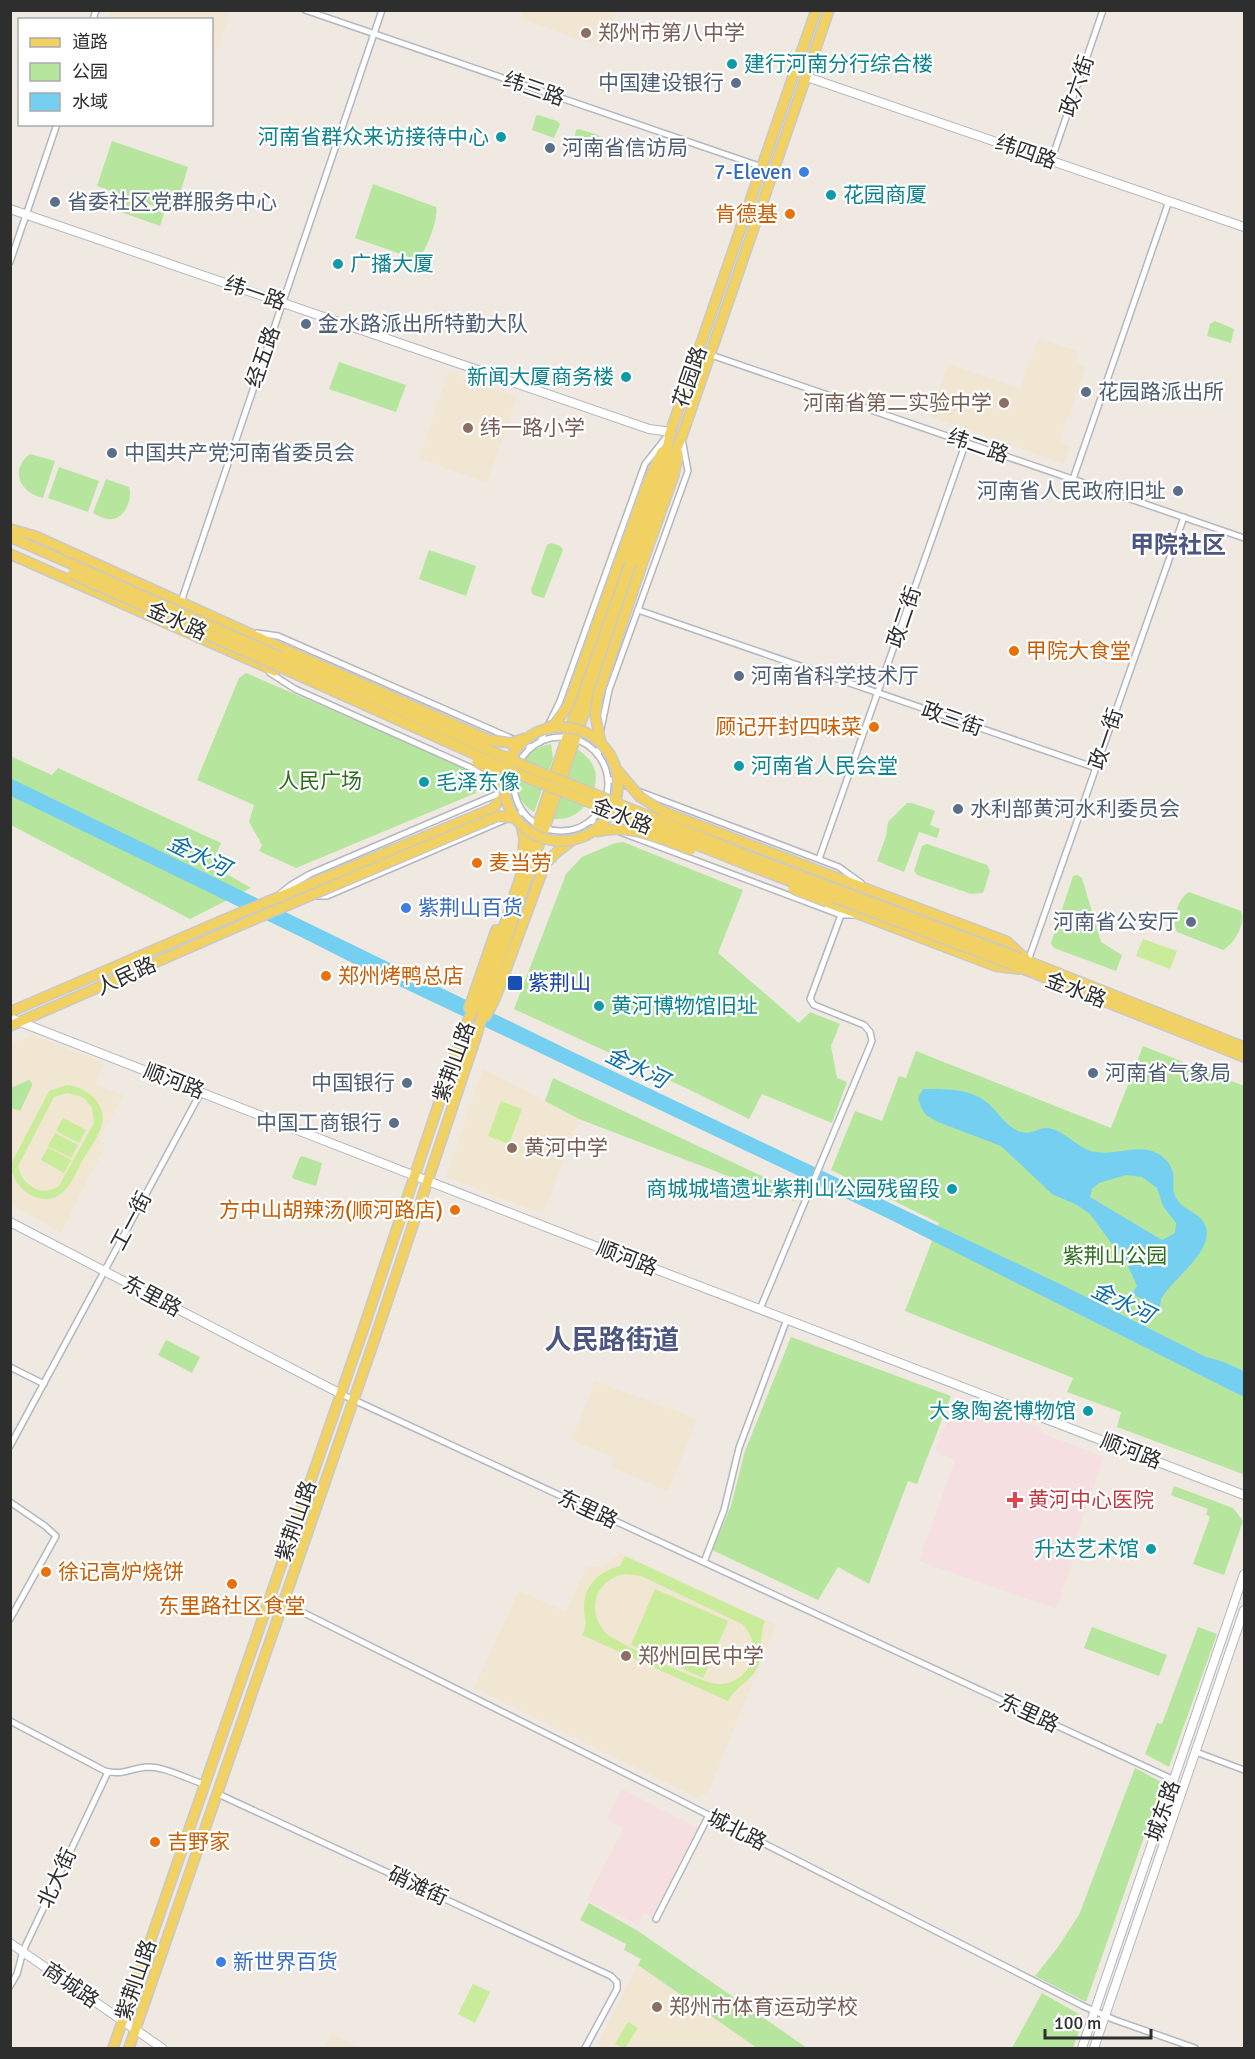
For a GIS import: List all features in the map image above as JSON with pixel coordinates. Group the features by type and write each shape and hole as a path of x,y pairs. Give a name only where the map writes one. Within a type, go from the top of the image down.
{"main road":[{"name":"花园路","path":"543,730 555,724 568,706 648,482 671,432 816,10"},
{"name":"花园路","path":"601,743 595,715 598,695 675,475 682,436 829,10"},
{"path":"484,995 661,471 671,432"},
{"path":"572,738 682,436"},
{"path":"10,530 35,536 489,740 511,743 530,742"},
{"name":"金水路","path":"10,537 74,570 538,782 739,862 1022,963 1245,1047"},
{"name":"金水路","path":"10,547 74,570"},
{"path":"10,554 467,756 496,773 508,790 520,818 524,848 499,923 484,995"},
{"path":"508,790 508,762 517,748 530,742 543,730 558,727 574,729 588,734 601,743 616,768 640,797 664,812 1006,941 1022,963 995,966 637,830 608,828 574,839 558,841 542,838 520,818"},
{"path":"590,833 602,823 615,803 618,787 616,768"},
{"name":"人民路","path":"10,1012 228,918 492,809 508,790"},
{"name":"人民路","path":"10,1026 305,897 498,816 520,818"},
{"path":"484,995 520,931 545,864 574,839"},
{"name":"金水路","path":"1022,963 1245,1057"},
{"name":"紫荆山路","path":"113,2049 464,1028 484,995"},
{"name":"紫荆山路","path":"129,2049 428,1181 477,1034 484,995"}],"street":[{"name":"纬三路","path":"305,10 762,167"},
{"name":"经五路","path":"180,602 381,10"},
{"name":"政六街","path":"1051,161 1103,10"},
{"name":"纬四路","path":"807,77 1245,227"},
{"path":"10,262 56,126"},
{"path":"1073,479 1169,201"},
{"name":"纬一路","path":"10,209 649,429 671,432"},
{"name":"纬二路","path":"711,355 1245,538"},
{"path":"540,742 560,701 645,464 671,432"},
{"path":"598,755 602,718 609,690 688,471 682,436"},
{"name":"政二街","path":"819,859 966,442"},
{"name":"政一街","path":"1022,963 1096,768 1184,517"},
{"name":"政三街","path":"638,610 1096,768"},
{"path":"248,632 278,636 530,742 552,738 572,738 589,746 598,755 605,766 608,779 606,800 600,812 591,821 572,830 559,831 520,818"},
{"path":"248,659 295,689 508,790"},
{"path":"608,779 839,867 869,890"},
{"path":"591,821 841,915 862,915"},
{"path":"760,1309 872,1041 870,1032 864,1025 814,1005 810,999 841,915"},
{"name":"顺河路","path":"10,1018 414,1176 1245,1495"},
{"name":"工一街","path":"10,1446 201,1092"},
{"name":"东里路","path":"10,1222 340,1394 1174,1780"},
{"path":"704,1562 724,1510 739,1448 787,1319"},
{"path":"10,1367 44,1384"},
{"path":"10,1502 56,1536 10,1618"},
{"name":"城东路","path":"1082,2049 1245,1574"},
{"name":"城北路","path":"270,1596 709,1815 1094,2011 1195,2049"},
{"name":"城东路","path":"1094,2049 1245,1610"},
{"path":"10,1730 12,1722 115,1774 140,1768 156,1768 204,1784"},
{"path":"1196,1752 1245,1770"},
{"name":"北大街","path":"10,1986 17,1974 23,1951 108,1772"},
{"name":"硝滩街","path":"216,1793 611,1976 617,1982 617,1989 585,2049"},
{"path":"656,1919 709,1815"},
{"name":"商城路","path":"10,1943 162,2049"}],"shaded area":[{"path":"112,10 218,10 229,14 213,61 213,18 109,18"},
{"name":"郑州市第八中学","path":"524,10 617,11 604,48 521,19"},
{"name":"河南省第二实验中学","path":"1038,339 1078,351 1075,363 1086,367 1059,442 1070,447 1064,464 930,416 949,364 1020,389"},
{"name":"纬一路小学","path":"449,372 517,397 487,483 419,458"},
{"path":"33,1035 104,1063 95,1085 123,1095 99,1140 106,1144 61,1232 11,1204 11,1044"},
{"name":"黄河中学","path":"483,1069 579,1119 543,1214 446,1177"},
{"path":"595,1381 697,1419 668,1491 612,1467 615,1458 572,1440"},
{"name":"黄河中心医院","path":"957,1396 1042,1429 1041,1433 1104,1457 1075,1539 1080,1541 1056,1609 919,1561 955,1460 935,1451"},
{"name":"郑州回民中学","path":"620,1553 776,1625 710,1788 706,1794 698,1798 474,1688 519,1591 566,1612 587,1566 601,1568"},
{"path":"622,1789 698,1828 652,1917 644,1913 638,1925 587,1900 624,1828 607,1819"},
{"name":"郑州市体育运动学校","path":"638,1965 757,2048 596,2048"},
{"path":"332,2034 361,2048 323,2048"}],"green space":[{"path":"538,115 560,124 554,138 532,130"},
{"path":"579,129 601,138 594,152 573,144 576,130"},
{"path":"112,141 188,167 174,213 97,186"},
{"path":"373,184 436,207 432,233 418,258 412,258 355,238"},
{"path":"100,190 164,213 160,226 96,203"},
{"path":"1215,321 1234,329 1231,343 1207,336 1210,324"},
{"path":"339,362 406,385 396,412 329,389"},
{"path":"30,454 55,461 43,498 28,491 20,480 20,467"},
{"path":"59,467 99,481 88,512 48,498"},
{"path":"106,479 129,487 129,502 117,518 104,518 93,513"},
{"path":"551,543 560,546 563,550 544,598 533,595 531,590 547,545"},
{"path":"429,550 476,566 466,596 419,579"},
{"name":"人民广场","path":"246,673 473,771 479,779 476,793 296,868 259,851 262,845 249,822 254,805 197,780 239,678"},
{"path":"551,744 553,759 534,812 524,804 518,794 516,783 518,773 522,763 530,754"},
{"path":"575,747 593,765 596,774 594,789 578,813 567,818 553,819 551,805"},
{"path":"10,756 52,775 58,768 221,843 211,865 251,888 190,919 11,825"},
{"path":"907,803 935,811 930,825 940,829 937,838 919,832 904,872 877,861 886,836 888,822"},
{"path":"623,842 743,890 718,953 799,1023 810,1012 840,1024 831,1046 837,1078 847,1082 832,1123 762,1094 749,1119 514,1009 566,874 582,857 615,843"},
{"path":"927,844 987,865 990,871 983,893 971,894 917,875 914,871 922,846"},
{"path":"1077,875 1082,878 1101,942 1122,955 1116,971 1054,948 1051,943 1073,876"},
{"path":"1189,892 1241,911 1241,927 1232,943 1223,950 1177,932 1175,922 1177,910 1182,899"},
{"path":"1143,939 1177,951 1170,969 1136,956"},
{"name":"紫荆山公园","path":"1143,1046 1244,1086 1243,1474 1117,1427 1121,1412 1067,1392 1073,1378 905,1311 939,1223 831,1170 855,1111 882,1121 899,1076 906,1078 916,1051 1111,1128"},
{"path":"553,1078 798,1193 796,1202 579,1119 545,1101"},
{"path":"29,1080 32,1086 20,1111 11,1108 11,1088"},
{"path":"67,1085 81,1089 98,1103 103,1116 99,1133 69,1185 55,1197 46,1199 37,1198 22,1188 12,1173 11,1164 49,1091","holes":["67,1093 80,1096 92,1108 94,1123 59,1186 46,1191 33,1188 23,1179 18,1166 54,1097"]},
{"path":"501,1101 522,1109 509,1144 488,1136"},
{"path":"63,1118 86,1130 79,1143 56,1131"},
{"path":"55,1133 78,1145 71,1158 48,1146"},
{"path":"48,1147 71,1160 64,1173 41,1160"},
{"path":"302,1156 322,1163 316,1186 292,1177"},
{"path":"791,1337 951,1396 917,1484 908,1481 869,1584 838,1567 818,1600 712,1550 731,1506 745,1451"},
{"path":"166,1340 200,1357 192,1373 158,1355"},
{"path":"1174,1486 1233,1508 1243,1521 1224,1575 1193,1564 1210,1517 1206,1514 1208,1509 1171,1495"},
{"path":"625,1556 765,1621 761,1656 757,1668 728,1701 582,1635 586,1623 585,1599 590,1586 606,1571 620,1566","holes":["625,1574 641,1576 742,1624 748,1631 753,1644 748,1669 735,1680 718,1684 697,1678 663,1663 608,1635 601,1627 595,1608 600,1590 614,1577"]},
{"path":"655,1589 728,1621 703,1678 631,1645"},
{"path":"1092,1627 1167,1655 1159,1676 1084,1648"},
{"path":"1198,1627 1217,1634 1169,1767 1145,1754 1157,1723 1162,1724"},
{"path":"1135,1768 1163,1783 1086,2002 1035,1976 1079,1915"},
{"path":"589,1903 638,1931 807,2048 757,2048 638,1965 641,1959 624,1950 626,1944 580,1920"},
{"path":"473,1984 490,1992 475,2023 458,2014"},
{"path":"1042,1993 1084,2017 1073,2048 1012,2048"},
{"path":"628,2022 638,2028 625,2048 615,2044"}],"water":[{"path":"10,778 573,1052 1060,1284 1206,1357 1244,1371 1244,1397 887,1218 376,975 11,796"},
{"path":"923,1089 963,1091 985,1101 1011,1127 1022,1132 1048,1128 1061,1133 1090,1151 1105,1153 1141,1149 1158,1154 1170,1166 1176,1198 1203,1221 1207,1234 1205,1244 1192,1263 1162,1297 1159,1308 1136,1296 1133,1292 1137,1286 1128,1266 1090,1214 1077,1205 1052,1194 1001,1146 938,1122 926,1115 918,1098","holes":["1126,1175 1142,1177 1157,1188 1163,1206 1176,1223 1175,1233 1162,1240 1090,1197 1092,1189 1099,1183"]}],"place":[{"name":"郑州市第八中学","path":"586,33"},
{"name":"建行河南分行综合楼","path":"732,64"},
{"name":"中国建设银行","path":"736,83"},
{"name":"河南省群众来访接待中心","path":"501,137"},
{"name":"河南省信访局","path":"550,148"},
{"name":"7-Eleven","path":"804,172"},
{"name":"花园商厦","path":"831,195"},
{"name":"省委社区党群服务中心","path":"55,202"},
{"name":"肯德基","path":"790,214"},
{"name":"广播大厦","path":"338,264"},
{"name":"金水路派出所特勤大队","path":"306,324"},
{"name":"新闻大厦商务楼","path":"626,377"},
{"name":"花园路派出所","path":"1086,392"},
{"name":"河南省第二实验中学","path":"1004,403"},
{"name":"纬一路小学","path":"468,428"},
{"name":"中国共产党河南省委员会","path":"112,453"},
{"name":"河南省人民政府旧址","path":"1178,491"},
{"name":"甲院大食堂","path":"1014,651"},
{"name":"河南省科学技术厅","path":"739,676"},
{"name":"顾记开封四味菜","path":"874,727"},
{"name":"河南省人民会堂","path":"739,766"},
{"name":"毛泽东像","path":"424,782"},
{"name":"水利部黄河水利委员会","path":"958,809"},
{"name":"麦当劳","path":"477,863"},
{"name":"紫荆山百货","path":"406,908"},
{"name":"河南省公安厅","path":"1191,922"},
{"name":"郑州烤鸭总店","path":"326,976"},
{"name":"紫荆山","path":"515,983"},
{"name":"黄河博物馆旧址","path":"599,1006"},
{"name":"河南省气象局","path":"1093,1073"},
{"name":"中国银行","path":"407,1083"},
{"name":"中国工商银行","path":"394,1123"},
{"name":"黄河中学","path":"512,1148"},
{"name":"商城城墙遗址紫荆山公园残留段","path":"952,1189"},
{"name":"方中山胡辣汤(顺河路店)","path":"455,1210"},
{"name":"大象陶瓷博物馆","path":"1088,1411"},
{"name":"黄河中心医院","path":"1015,1500"},
{"name":"升达艺术馆","path":"1151,1549"},
{"name":"徐记高炉烧饼","path":"46,1572"},
{"name":"东里路社区食堂","path":"232,1584"},
{"name":"郑州回民中学","path":"626,1656"},
{"name":"吉野家","path":"155,1842"},
{"name":"新世界百货","path":"221,1962"},
{"name":"郑州市体育运动学校","path":"657,2007"}],"district":[{"name":"甲院社区","path":"1178,545"},
{"name":"人民路街道","path":"612,1340"}],"water label":[{"name":"金水河","path":"199,855"},
{"name":"金水河","path":"637,1067"},
{"name":"金水河","path":"1123,1302"}]}
